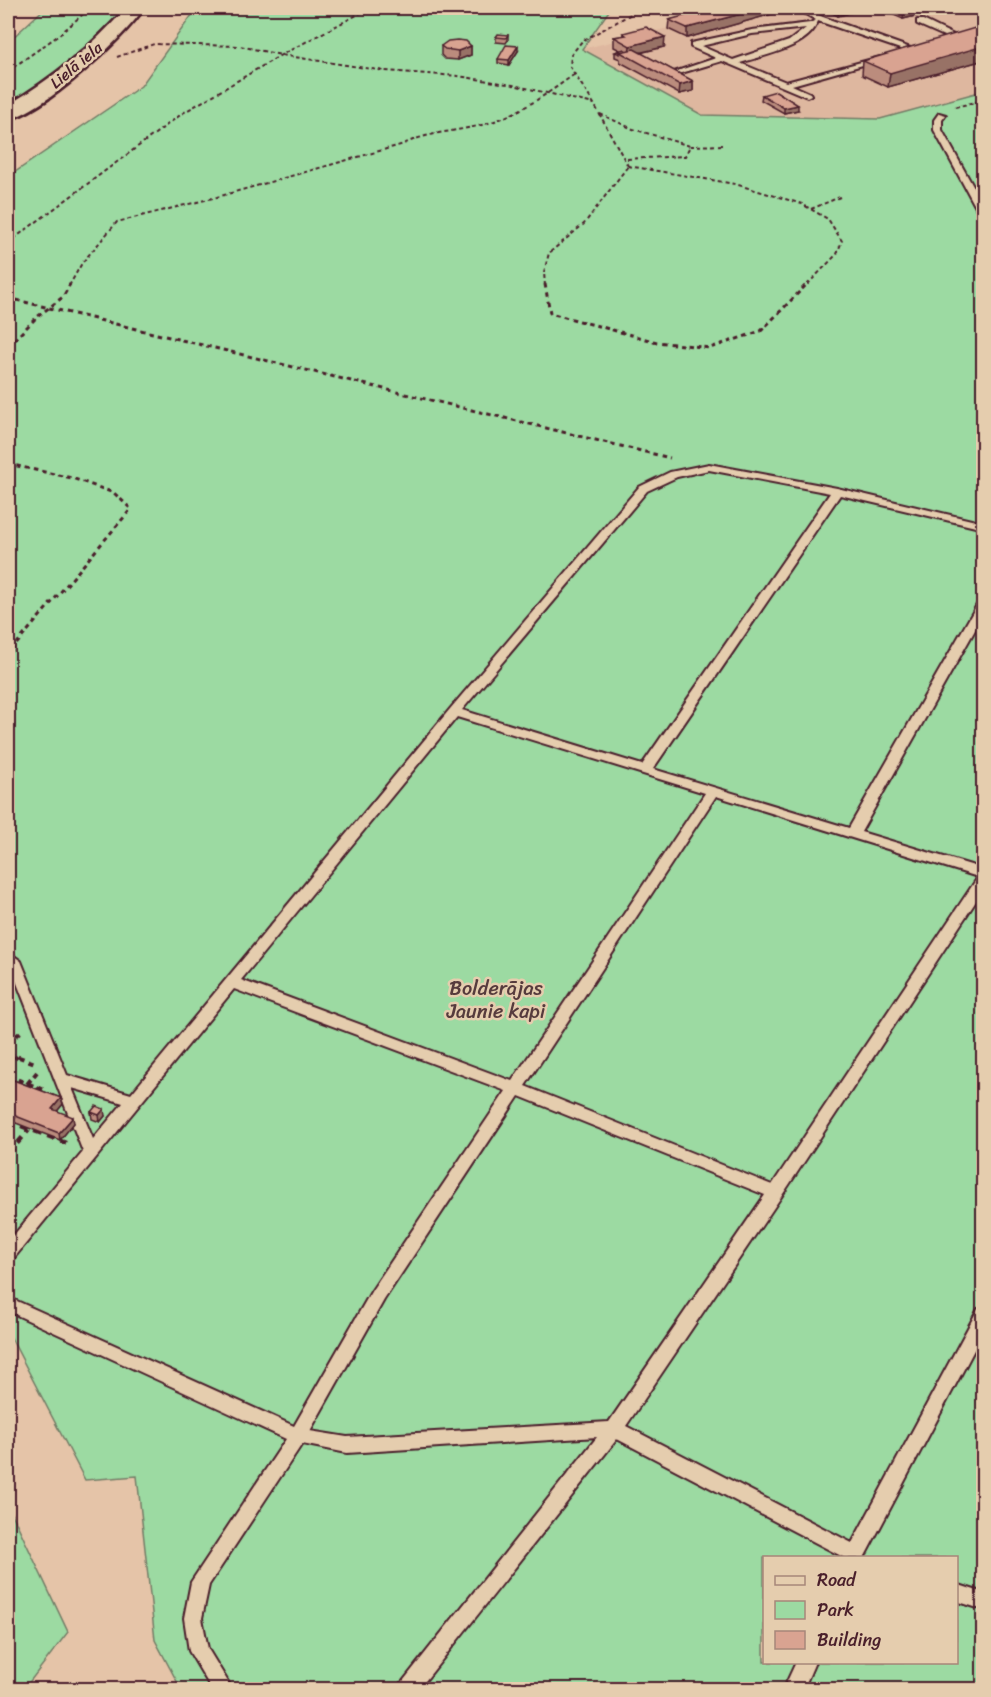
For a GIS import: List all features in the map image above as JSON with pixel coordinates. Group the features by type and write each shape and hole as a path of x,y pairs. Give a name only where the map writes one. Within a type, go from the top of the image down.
{"main road":[{"name":"Lielā iela","path":"8,113 55,84 87,60 135,8"}],"lane":[{"path":"798,8 820,19 912,50"},
{"path":"731,63 792,43 820,19"},
{"path":"920,22 956,38"},
{"path":"807,95 786,84 721,59 694,45 748,31 778,26 811,25"},
{"path":"945,41 965,36"},
{"path":"900,53 923,47"},
{"path":"786,84 889,56"},
{"path":"678,72 721,59"},
{"path":"942,115 938,130 984,215"},
{"path":"8,1253 454,711 642,489 674,474 709,467 837,491 984,526"},
{"path":"646,769 837,491"},
{"path":"854,832 984,603"},
{"path":"454,711 854,832 984,874"},
{"path":"223,1689 199,1650 194,1618 200,1582 298,1436 378,1295 714,790"},
{"path":"406,1689 614,1430 984,879"},
{"path":"14,962 91,1153"},
{"path":"231,982 517,1089 775,1193"},
{"path":"62,1079 134,1100"},
{"path":"8,1304 298,1436 347,1445 614,1430 858,1556 984,1314"},
{"path":"958,1592 984,1602"},
{"path":"793,1689 805,1664"}],"path":[{"path":"8,71 90,8"},
{"path":"8,243 183,113 281,55 370,8"},
{"path":"628,166 594,104 570,67 572,55 582,41 642,8"},
{"path":"114,58 154,44 240,46 385,72 458,76 594,104"},
{"path":"8,346 63,297 82,263 117,222 216,197 265,181 404,144 418,136 487,123 547,94 575,74"},
{"path":"942,115 953,108 984,100"},
{"path":"599,114 633,129 690,146 725,145"},
{"path":"625,159 685,156 690,146"},
{"path":"628,166 735,184 802,204 835,226 842,241 837,254 761,331 710,348 657,342 550,311 544,272 549,253 584,224 628,166"},
{"path":"810,209 840,197"},
{"path":"8,298 709,467"},
{"path":"8,464 72,478 114,493 131,509 8,654"},
{"path":"8,1067 17,1056"},
{"path":"23,1090 43,1065"},
{"path":"8,1076 49,1092"},
{"path":"8,1121 91,1153"},
{"path":"8,1154 30,1129"}],"shaded area":[{"path":"750,8 983,8 983,91 880,119 702,115 582,49"}],"green space":[{"path":"45,8 128,8 89,48 46,82 8,107 8,42"},
{"name":"Bolderājas Jaunie kapi","path":"197,8 611,8 582,49 702,115 880,119 983,91 983,1689 181,1689 155,1640 137,1476 85,1480 8,1332 8,177 141,86"},
{"path":"8,1505 68,1632 24,1689 8,1689"}],"building":[{"path":"712,8 716,10 764,8 687,28 669,20"},
{"path":"646,27 665,37 630,46 614,37 626,35 623,33"},
{"path":"975,28 984,31 984,36 979,37 984,39 984,46 890,73 863,61"},
{"path":"498,34 508,35 506,38 496,37"},
{"path":"448,41 466,41 471,46 458,51 441,46"},
{"path":"506,45 518,46 509,60 498,59"},
{"path":"634,49 693,81 680,85 620,52"},
{"path":"776,91 798,105 784,108 762,95"},
{"path":"8,1078 61,1098 52,1109 73,1117 59,1133 8,1113"},
{"path":"96,1106 104,1109 99,1115 91,1112"}]}
